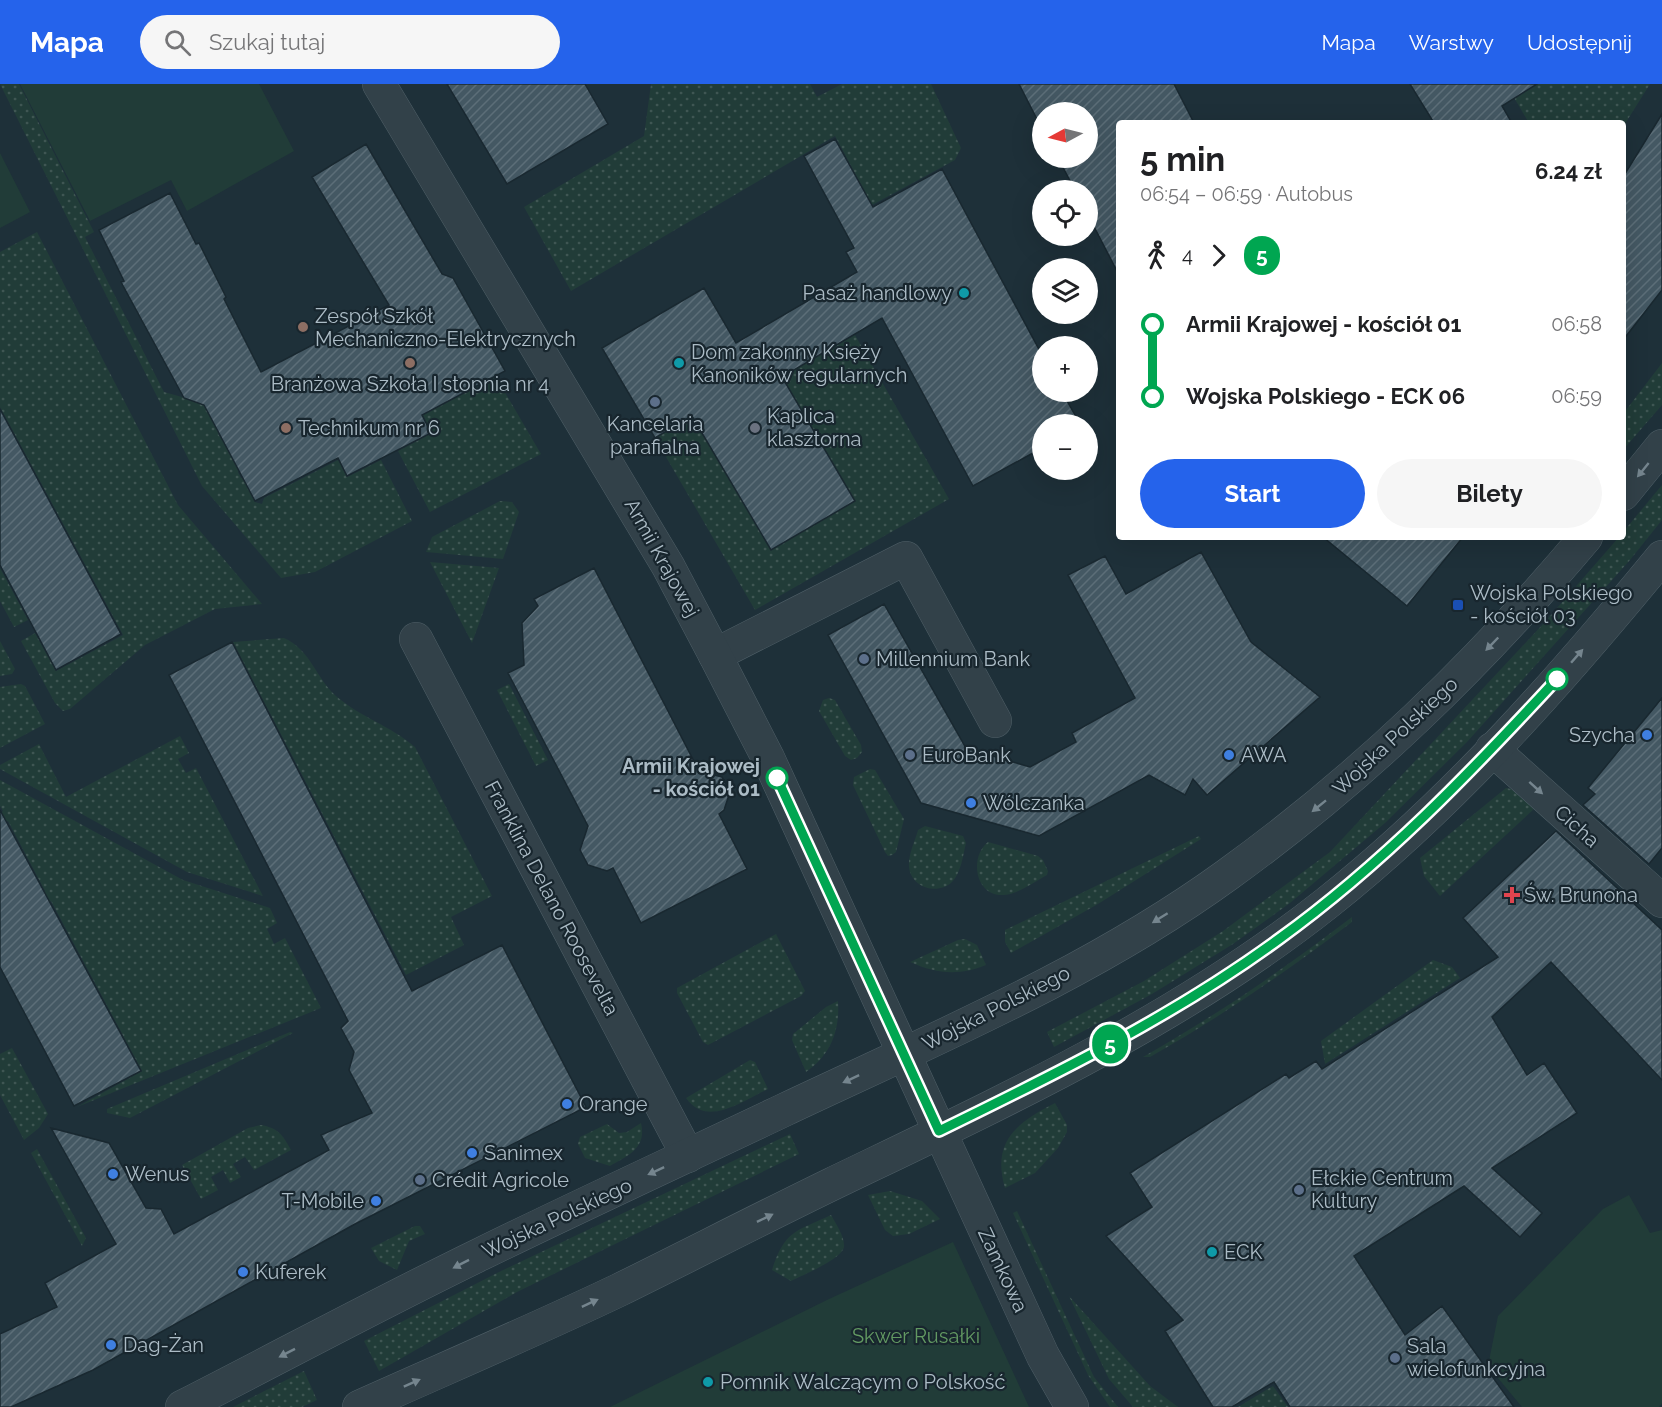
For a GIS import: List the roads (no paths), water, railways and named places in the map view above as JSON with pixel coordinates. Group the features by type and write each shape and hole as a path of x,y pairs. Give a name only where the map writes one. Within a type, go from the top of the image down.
{"street":[{"name":"Armii Krajowej","path":"379,84 657,546 768,758 904,1054"},
{"path":"1626,490 1662,446"},
{"name":"Wojska Polskiego","path":"182,1407 479,1255 904,1054 1017,999 1120,944 1224,878 1318,807 1419,718 1495,641 1583,540"},
{"path":"359,1407 617,1291 1136,1031 1204,991 1278,940 1384,855 1492,749 1574,661 1662,557"},
{"path":"715,655 906,558 995,721"},
{"name":"Franklina Delano Roosevelta","path":"416,639 688,1156"},
{"name":"Cicha","path":"1492,749 1662,902"},
{"name":"Zamkowa","path":"904,1054 1043,1356 1072,1407"}],"place":[{"name":"Pasaż handlowy","path":"964,293"},
{"name":"Zespół Szkół Mechaniczno-Elektrycznych","path":"303,327"},
{"name":"Branżowa Szkoła I stopnia nr 4","path":"410,363"},
{"name":"Dom zakonny Księży Kanoników regularnych","path":"679,363"},
{"name":"Kancelaria parafialna","path":"655,402"},
{"name":"Technikum nr 6","path":"286,428"},
{"name":"Kaplica klasztorna","path":"755,428"},
{"name":"Wojska Polskiego - kościół 03","path":"1458,605"},
{"name":"Millennium Bank","path":"864,659"},
{"name":"Szycha","path":"1647,735"},
{"name":"EuroBank","path":"910,755"},
{"name":"AWA","path":"1229,755"},
{"name":"Armii Krajowej - kościół 01","path":"777,778"},
{"name":"Wólczanka","path":"971,803"},
{"name":"Św. Brunona","path":"1512,895"},
{"name":"Orange","path":"567,1104"},
{"name":"Sanimex","path":"472,1153"},
{"name":"Wenus","path":"113,1174"},
{"name":"Crédit Agricole","path":"420,1180"},
{"name":"Ełckie Centrum Kultury","path":"1299,1190"},
{"name":"T-Mobile","path":"376,1201"},
{"name":"ECK","path":"1212,1252"},
{"name":"Kuferek","path":"243,1272"},
{"name":"Dag-Żan","path":"111,1345"},
{"name":"Sala wielofunkcyjna","path":"1395,1358"},
{"name":"Pomnik Walczącym o Polskość","path":"708,1382"}],"park label":[{"name":"Skwer Rusałki","path":"916,1336"}]}
